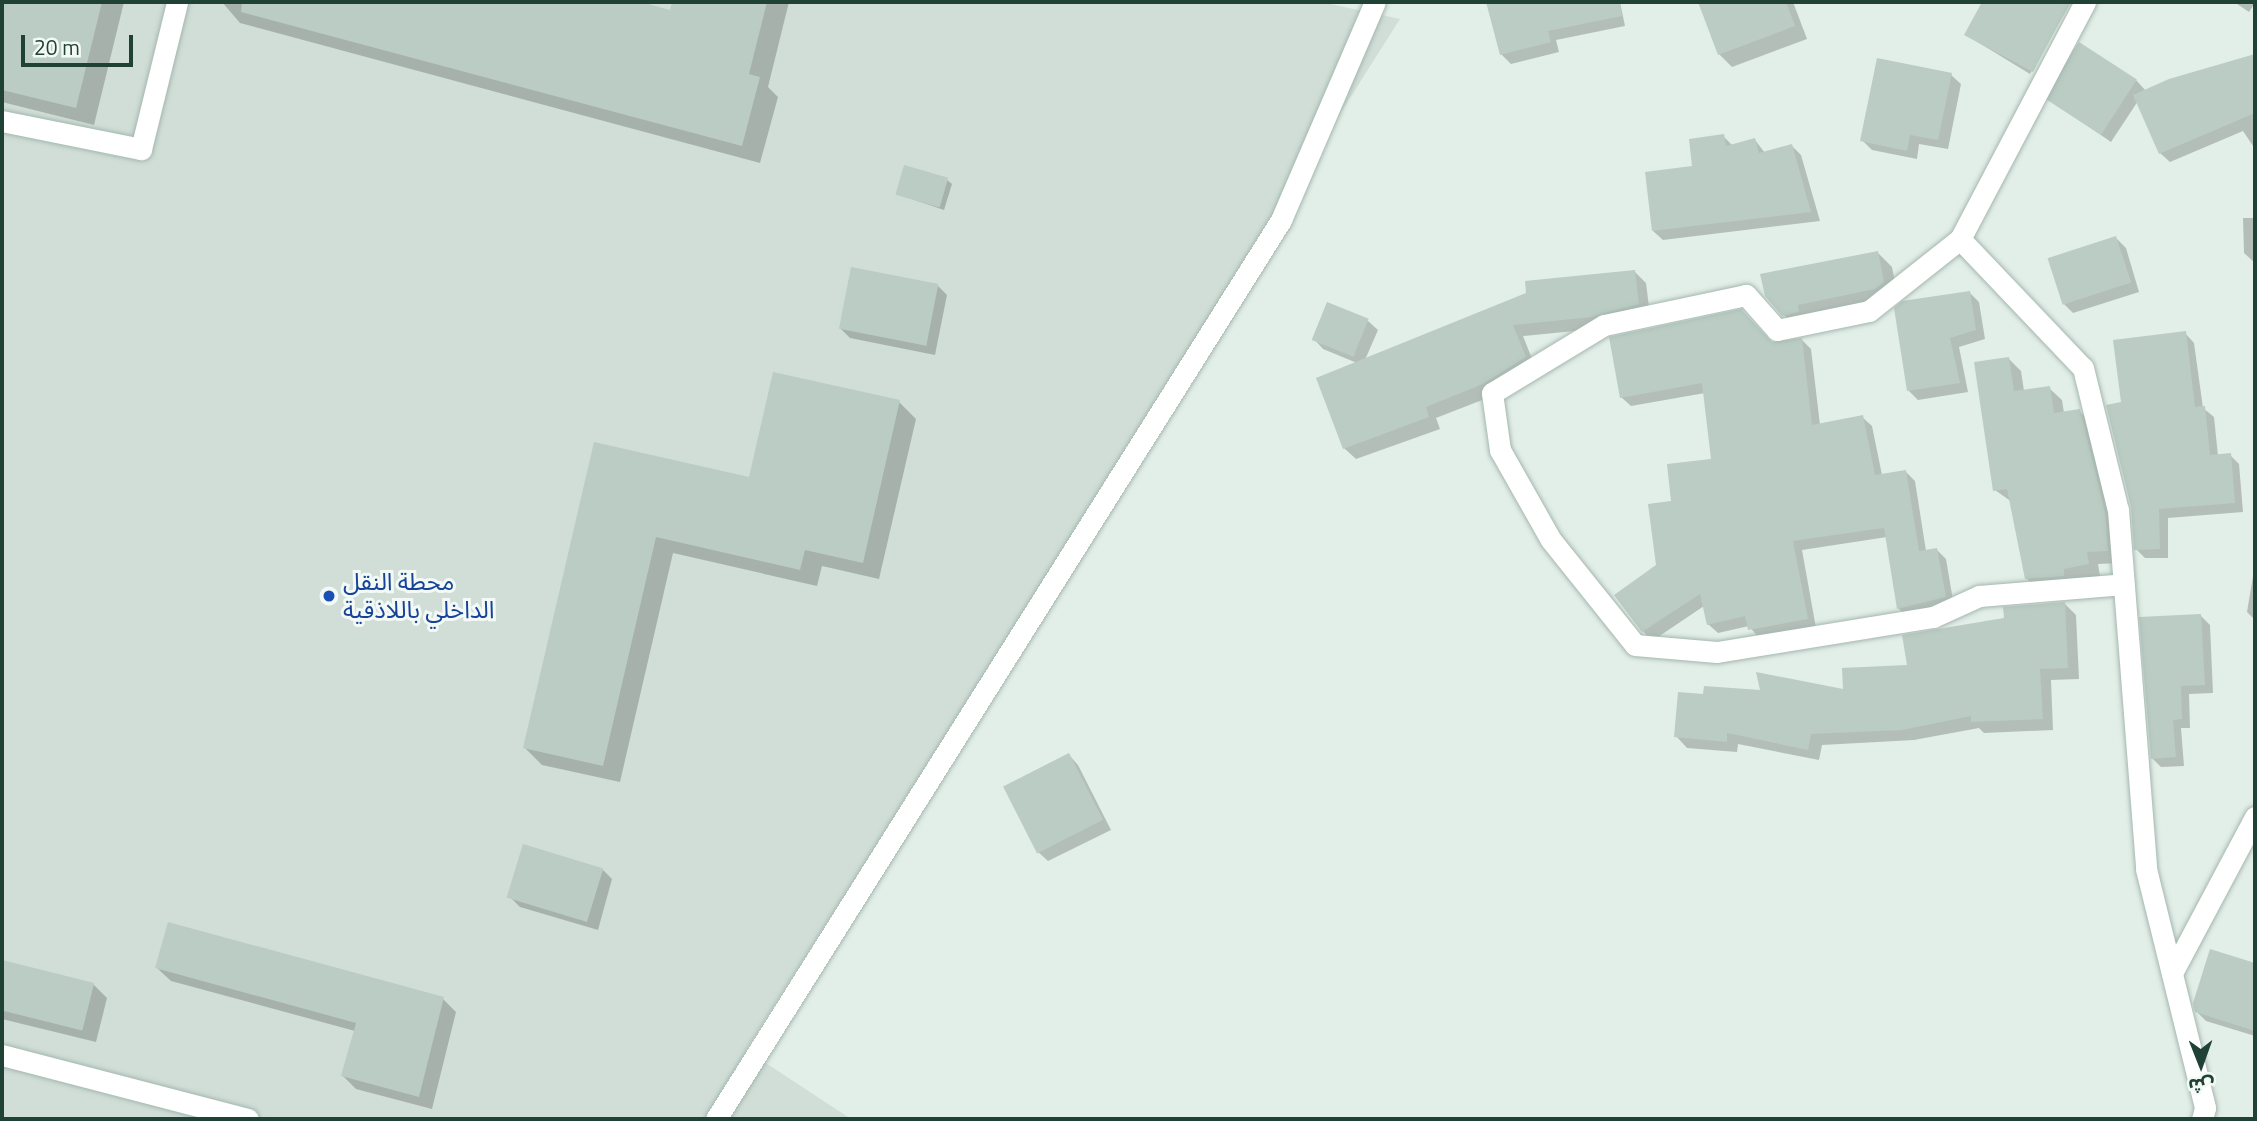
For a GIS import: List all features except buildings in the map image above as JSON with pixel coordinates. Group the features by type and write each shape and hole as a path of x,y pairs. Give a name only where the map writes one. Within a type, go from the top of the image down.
{"street":[{"path":"2,121 141,149 177,2"},
{"path":"716,1119 1281,220 1375,2"},
{"path":"2085,2 1960,239 1869,311 1777,331 1746,295 1604,325 1492,393 1500,450 1551,540 1635,645 1717,652 1933,617 1979,596 2124,584"},
{"path":"1960,239 2083,368 2118,510 2146,869 2205,1108 2202,1119"},
{"path":"2172,973 2255,817"},
{"path":"2,1055 248,1119"}],"shaded area":[{"path":"2,2 1321,2 1400,19 746,1050 851,1119 2,1119"}],"place":[{"name":"محطة النقل الداخلي باللاذقية","path":"329,596"}]}
